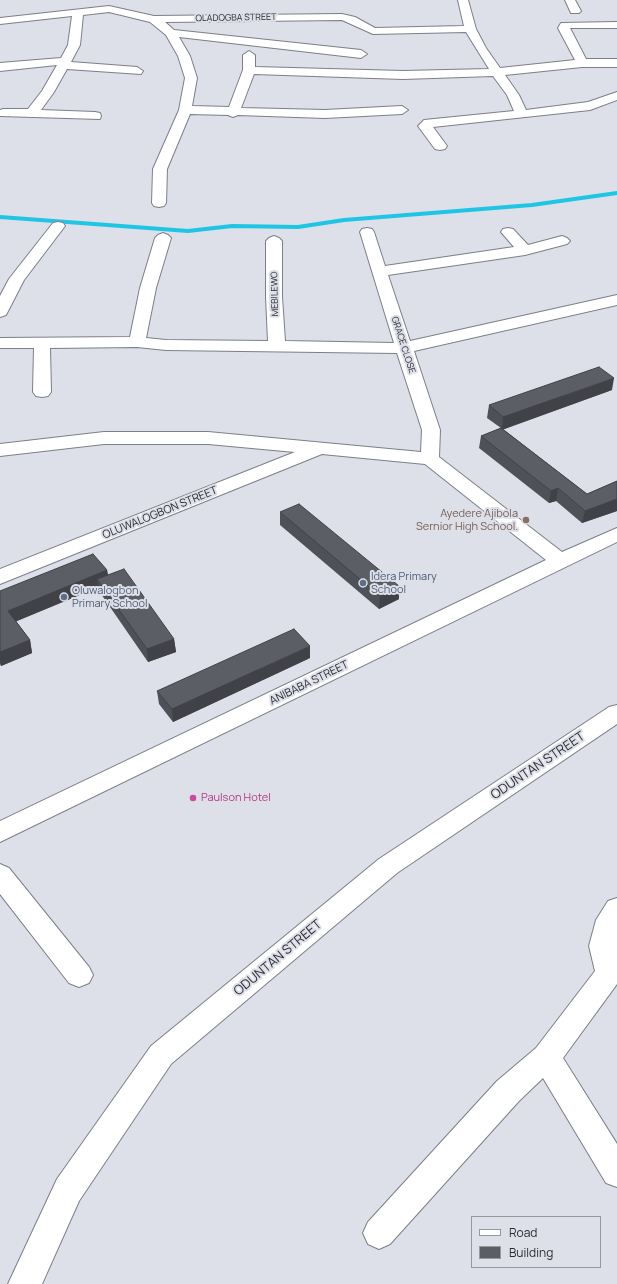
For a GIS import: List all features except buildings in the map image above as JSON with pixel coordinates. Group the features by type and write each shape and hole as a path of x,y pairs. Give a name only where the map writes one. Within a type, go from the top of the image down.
{"street":[{"path":"463,0 470,29 480,48 513,95 522,114"},
{"path":"570,0 575,11"},
{"name":"OLADOGBA STREET","path":"0,21 78,13 110,5 154,19 342,17 372,31 470,29"},
{"path":"32,113 48,92 74,45 78,13"},
{"path":"154,19 171,33 184,56 191,78 185,110 160,169 159,203"},
{"path":"582,63 564,28 565,24 617,25"},
{"path":"171,33 362,54"},
{"path":"233,113 249,70 248,57 257,42"},
{"path":"249,70 403,75 474,74 582,63 617,63"},
{"path":"0,68 64,64 137,71"},
{"path":"440,146 425,126 428,123 590,106 617,96"},
{"path":"185,110 233,113 325,114 402,110"},
{"path":"1,111 95,116"},
{"path":"0,312 17,279 58,226"},
{"name":"GRACE CLOSE","path":"368,232 373,253 432,430 430,459"},
{"path":"508,232 525,250"},
{"path":"137,342 148,288 163,238"},
{"path":"380,271 525,250 562,241"},
{"name":"MEBILEWO","path":"274,242 274,297 277,346"},
{"path":"0,343 137,342 404,348 617,300"},
{"path":"42,342 42,392"},
{"path":"0,450 104,438 192,438 430,459 560,560"},
{"name":"OLUWALOGBON STREET","path":"0,577 319,449"},
{"name":"ANIBABA STREET","path":"0,832 560,560 617,534"},
{"name":"ODUNTAN STREET","path":"25,1284 68,1190 161,1055 388,866 617,713"},
{"path":"0,875 79,975"},
{"path":"379,1233 508,1091 546,1057 613,972 603,946 609,920 617,909"},
{"path":"546,1057 617,1172"}],"waterway":[{"path":"0,217 188,231 232,226 298,227 344,220 532,205 617,193"}],"place":[{"name":"Ayedere Ajibola Sernior High School.","path":"526,520"},
{"name":"Idera Primary School","path":"363,583"},
{"name":"Oluwalogbon Primary School","path":"64,597"},
{"name":"Paulson Hotel","path":"193,798"}]}
